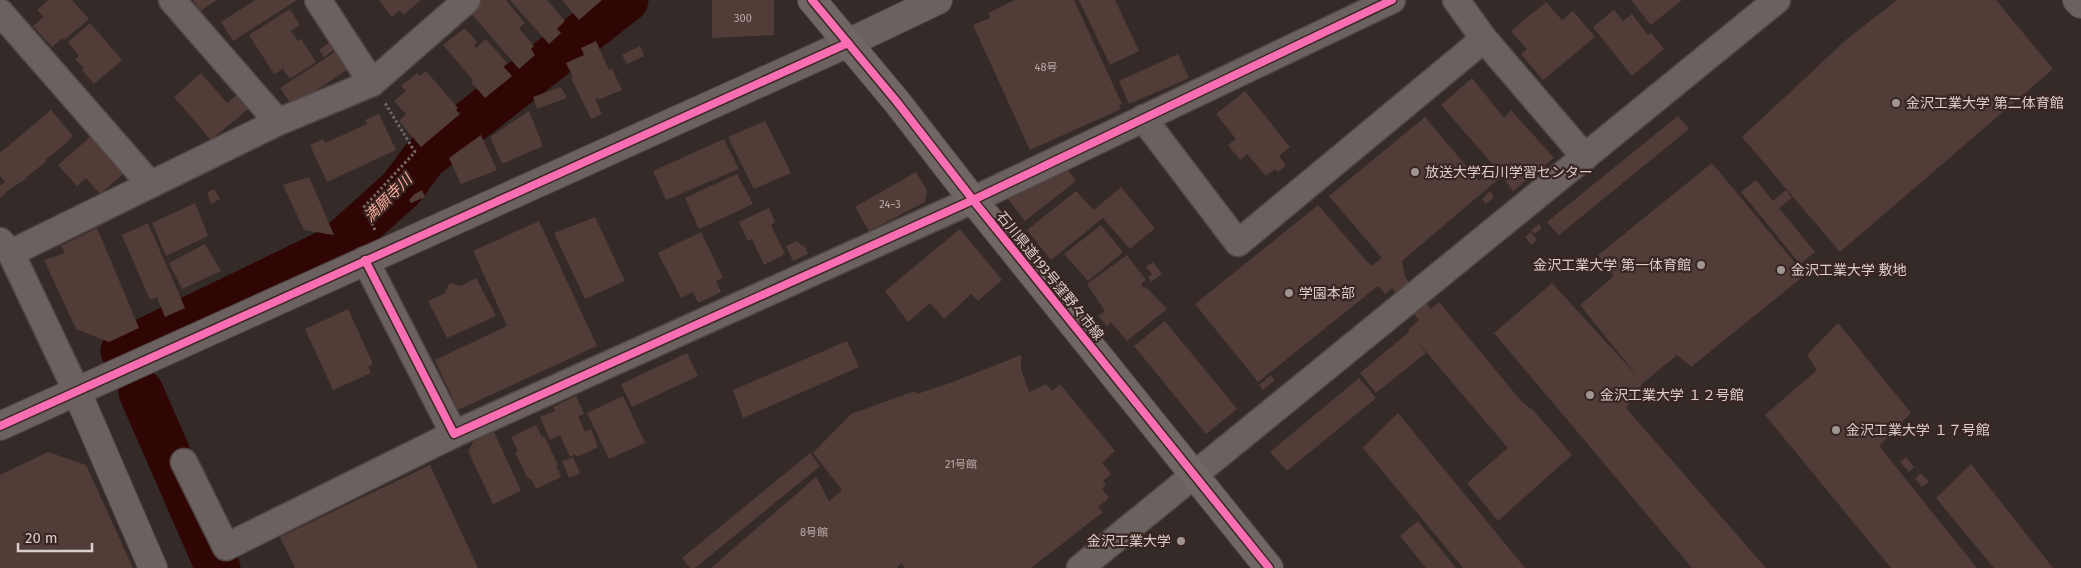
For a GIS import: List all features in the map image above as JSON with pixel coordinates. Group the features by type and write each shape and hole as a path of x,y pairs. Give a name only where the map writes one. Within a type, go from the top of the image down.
{"main road":[{"name":"石川県道193号窪野々市線","path":"812,0 898,102 973,200 1269,568"}],"street":[{"path":"172,0 278,122"},
{"path":"318,0 372,84"},
{"path":"154,568 77,392 5,247 150,184 278,122 372,84 467,0"},
{"path":"0,426 938,0"},
{"path":"184,462 226,547 454,434 973,200 1392,0"},
{"path":"1456,0 1484,39 1585,157"},
{"path":"1080,568 1777,0"},
{"path":"2077,0 2081,4"},
{"path":"0,12 150,184"},
{"path":"1143,118 1238,243 1484,39"},
{"path":"364,260 454,434"}],"path":[{"path":"372,84 415,152 364,207 373,225"}],"building":[{"path":"48,0 72,0 89,19 64,40 62,38 52,47 33,26 44,17 37,10"},
{"path":"193,0 217,0 200,11"},
{"path":"255,0 297,0 233,41 221,22"},
{"path":"379,0 421,0 403,15 400,10 392,17"},
{"path":"481,0 506,0 525,23 519,28 534,46 531,49 535,55 519,69 469,11"},
{"path":"510,0 547,0 565,21 557,29 561,33 549,44"},
{"path":"562,0 602,0 579,20"},
{"path":"712,0 774,0 774,35 712,38"},
{"path":"1015,0 1074,0 1122,104 1119,105 1121,109 1030,150 973,25 990,18 988,13"},
{"path":"1079,0 1115,0 1139,51 1110,65"},
{"path":"1631,0 1682,0 1651,25"},
{"name":"金沢工業大学 第二体育館","path":"1897,0 1996,0 2053,69 1840,252 1742,137 1847,39"},
{"path":"1546,2 1562,20 1573,11 1595,37 1543,80 1521,54 1527,49 1511,31"},
{"path":"290,9 300,25 291,31 298,41 301,39 316,62 290,79 283,69 274,74 249,35"},
{"path":"1614,10 1623,21 1632,14 1648,35 1651,33 1664,49 1632,76 1593,27"},
{"path":"90,23 122,60 94,84 82,70 84,68 75,59 79,56 68,42"},
{"path":"465,28 477,42 474,45 476,48 486,39 507,63 503,66 512,76 485,98 471,82 473,80 443,45"},
{"path":"331,41 336,48 324,57 319,50"},
{"path":"596,41 609,70 612,69 622,90 598,100 597,98 595,99 602,114 591,119 571,78 573,77 566,63 584,55 581,48"},
{"path":"640,46 644,56 627,64 622,55"},
{"path":"338,50 350,68 292,106 280,88"},
{"path":"1178,54 1189,78 1129,104 1119,81"},
{"path":"426,71 458,108 456,110 460,114 421,147 399,121 406,114 394,101 406,91 401,86 417,73 420,76"},
{"path":"201,73 227,103 237,95 248,109 211,140 174,97"},
{"path":"1472,78 1504,118 1511,110 1554,158 1513,191 1502,176 1402,261 1405,277 1431,309 1439,302 1522,402 1534,411 1572,455 1498,521 1467,483 1508,448 1416,340 1426,353 1376,393 1360,373 1409,332 1408,330 1419,320 1392,288 1385,294 1378,286 1258,382 1195,304 1318,205 1371,266 1382,258 1329,196 1425,117 1479,181 1495,167 1441,105"},
{"path":"561,87 567,98 537,109 533,97"},
{"path":"1245,91 1290,147 1279,156 1286,165 1278,172 1275,169 1266,176 1247,154 1240,160 1228,145 1236,139 1216,114"},
{"path":"51,110 73,136 26,179 11,188 0,198 0,186 5,182 0,176 0,153"},
{"path":"529,111 543,146 502,164 490,137"},
{"path":"379,114 396,150 327,182 310,145 323,139 325,143 367,124 365,120"},
{"path":"1678,116 1689,129 1559,235 1547,222"},
{"path":"765,121 791,173 754,189 728,137"},
{"path":"481,135 497,170 461,184 449,158"},
{"path":"90,137 123,174 100,194 86,178 77,186 58,165"},
{"path":"724,139 739,169 666,200 653,171"},
{"path":"1712,163 1805,275 1691,367 1677,355 1643,383 1626,408 1766,568 1692,568 1494,333 1552,283 1638,377 1580,305 1614,276 1598,255"},
{"path":"1065,166 1076,181 1025,221 1007,198 1045,176 1048,179"},
{"path":"916,172 927,190 925,202 869,231 855,207"},
{"path":"737,174 753,204 699,229 685,198"},
{"path":"309,177 334,235 304,230 283,185"},
{"path":"1756,180 1773,201 1786,190 1792,198 1779,208 1815,252 1800,264 1741,192"},
{"path":"1121,187 1155,228 1130,249 1103,218 1051,260 1027,230 1076,191 1094,210"},
{"path":"214,189 220,199 211,204 207,193"},
{"path":"422,190 425,197 411,203 409,200"},
{"path":"1490,191 1494,197 1486,204 1482,199"},
{"path":"195,203 208,236 166,256 152,223"},
{"path":"769,208 775,222 771,225 785,254 764,265 752,239 748,241 739,222"},
{"path":"595,217 625,281 585,299 554,233"},
{"path":"539,221 597,346 458,410 435,360 507,326 473,251"},
{"path":"148,223 185,308 165,317 157,297 150,300 122,235"},
{"path":"1539,224 1542,228 1535,234 1531,230"},
{"path":"1101,225 1123,252 1088,281 1064,254"},
{"path":"97,228 139,328 109,342 76,329 44,260 65,253 61,246"},
{"path":"960,229 1002,280 978,301 971,294 944,319 930,303 908,322 885,291"},
{"path":"701,232 723,278 716,281 721,292 698,303 693,292 681,298 658,253"},
{"path":"1531,232 1537,240 1531,245 1525,237"},
{"path":"797,241 802,246 804,245 808,254 793,261 786,246"},
{"path":"205,244 221,271 182,289 169,263"},
{"path":"1127,255 1146,280 1141,284 1167,309 1127,341 1111,322 1107,326 1098,316 1105,311 1087,284"},
{"path":"1153,262 1162,274 1151,282 1148,277 1152,274 1146,267"},
{"path":"476,278 496,316 447,338 428,301 444,294 450,283 461,286"},
{"path":"348,309 373,364 368,367 371,373 333,390 305,329"},
{"path":"1165,321 1237,409 1206,434 1134,346"},
{"name":"金沢工業大学 １７号館","path":"1838,323 1911,413 1879,446 1977,568 1891,568 1765,415 1817,370 1807,355"},
{"path":"847,341 859,367 743,418 733,390"},
{"path":"687,353 698,376 632,407 621,384"},
{"path":"1021,355 1021,369 1029,392 1046,384 1052,391 1060,384 1115,451 1102,463 1111,474 1103,481 1106,485 1102,489 1109,498 1098,507 1103,512 1031,568 905,568 901,563 897,568 711,568 816,477 829,501 842,490 813,453 851,414 915,391 917,394 950,383"},
{"path":"1271,375 1275,380 1263,390 1259,385"},
{"path":"1359,378 1376,398 1287,471 1270,452"},
{"path":"576,396 584,414 578,416 585,432 591,429 598,447 577,457 575,454 570,457 560,435 550,440 540,417 555,411 553,407"},
{"path":"623,396 645,443 609,459 587,413"},
{"path":"1398,413 1525,568 1463,568 1363,448"},
{"path":"536,425 542,437 544,436 558,465 556,466 561,477 536,489 532,480 527,477 515,452 518,451 511,437"},
{"path":"494,432 521,491 493,504 468,451 474,441"},
{"path":"48,452 86,465 133,568 0,568 0,475"},
{"path":"810,453 820,466 695,568 690,568 682,558"},
{"path":"573,457 580,473 569,478 562,461"},
{"path":"1906,457 1914,467 1909,472 1900,462"},
{"name":"金沢工業大学 １７号館","path":"1971,464 2053,568 1994,568 1936,498"},
{"path":"430,465 478,568 295,568 280,537"},
{"path":"1921,473 1929,482 1922,487 1915,479"},
{"path":"1418,521 1456,568 1426,568 1400,536"}],"waterway":[{"name":"満願寺川","path":"123,351 334,249 401,189 424,158 626,0"},
{"name":"満願寺川","path":"141,392 218,568"}],"cycle path":[{"path":"812,0 897,102 973,200 1269,568"},
{"path":"365,260 454,434 973,200 1392,0"},
{"path":"0,426 848,43"}],"place":[{"name":"金沢工業大学 第二体育館","path":"1896,103"},
{"name":"放送大学石川学習センター","path":"1415,172"},
{"name":"金沢工業大学 第一体育館","path":"1701,265"},
{"name":"金沢工業大学 敷地","path":"1781,270"},
{"name":"学園本部","path":"1289,293"},
{"name":"金沢工業大学 １２号館","path":"1590,395"},
{"name":"金沢工業大学 １７号館","path":"1836,430"},
{"name":"金沢工業大学","path":"1181,541"}]}
